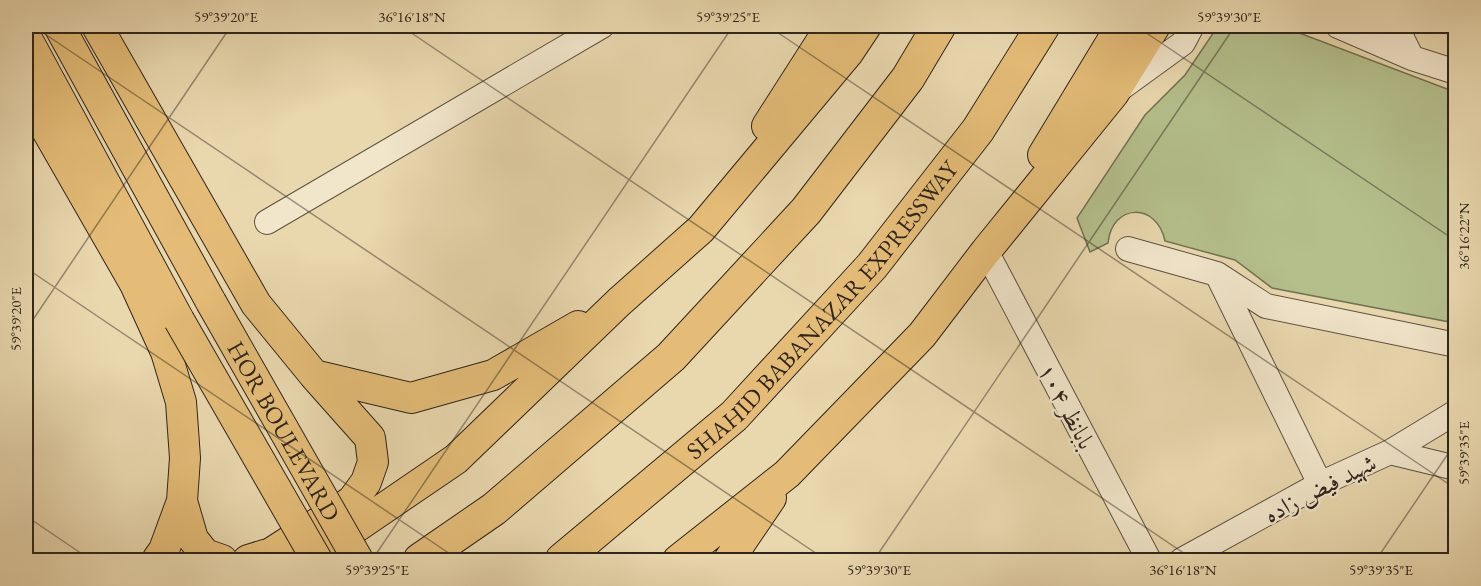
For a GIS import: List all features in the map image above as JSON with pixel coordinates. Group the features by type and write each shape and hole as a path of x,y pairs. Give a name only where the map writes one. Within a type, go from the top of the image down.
{"highway":[{"path":"420,561 494,509 671,357 806,211 908,78 939,26"},
{"name":"SHAHID BABANAZAR EXPRESSWAY","path":"562,561 734,416 872,266 978,130 1043,26"}],"main road":[{"name":"HOR BOULEVARD","path":"59,26 211,302 358,561"},
{"path":"97,26 256,303 314,375 370,438 373,462 366,482 352,501 271,553 248,561"},
{"path":"701,229 831,26"},
{"path":"308,561 456,459 619,302 701,229 848,53 866,26"},
{"path":"986,250 1121,26"},
{"path":"678,561 787,474 922,335 986,250 1114,93 1155,26"},
{"name":"HOR BOULEVARD","path":"26,37 179,320 317,561"},
{"path":"26,94 135,285 166,352 181,402 185,458 182,501 164,550 157,561"},
{"path":"314,375 411,398 493,375 619,302"},
{"path":"729,561 787,474"},
{"path":"182,501 193,539 205,554 222,561"}],"street":[{"path":"267,222 602,26"},
{"path":"1114,93 1183,43 1192,26"},
{"path":"1338,26 1412,58 1455,72"},
{"path":"1396,26 1412,58"},
{"path":"1128,249 1217,274 1266,306 1455,345"},
{"name":"بابانظر ۱۰۴","path":"986,250 1149,561"},
{"path":"1217,274 1320,484"},
{"name":"شهید فیض زاده","path":"1182,561 1320,484 1390,452 1455,412"},
{"path":"1390,452 1455,468"}],"green space":[{"path":"1218,26 1281,26 1455,92 1455,323 1272,288 1235,260 1165,241 1160,228 1153,219 1135,212 1117,220 1111,230 1108,243 1090,252 1077,218 1145,115 1185,75"}]}
